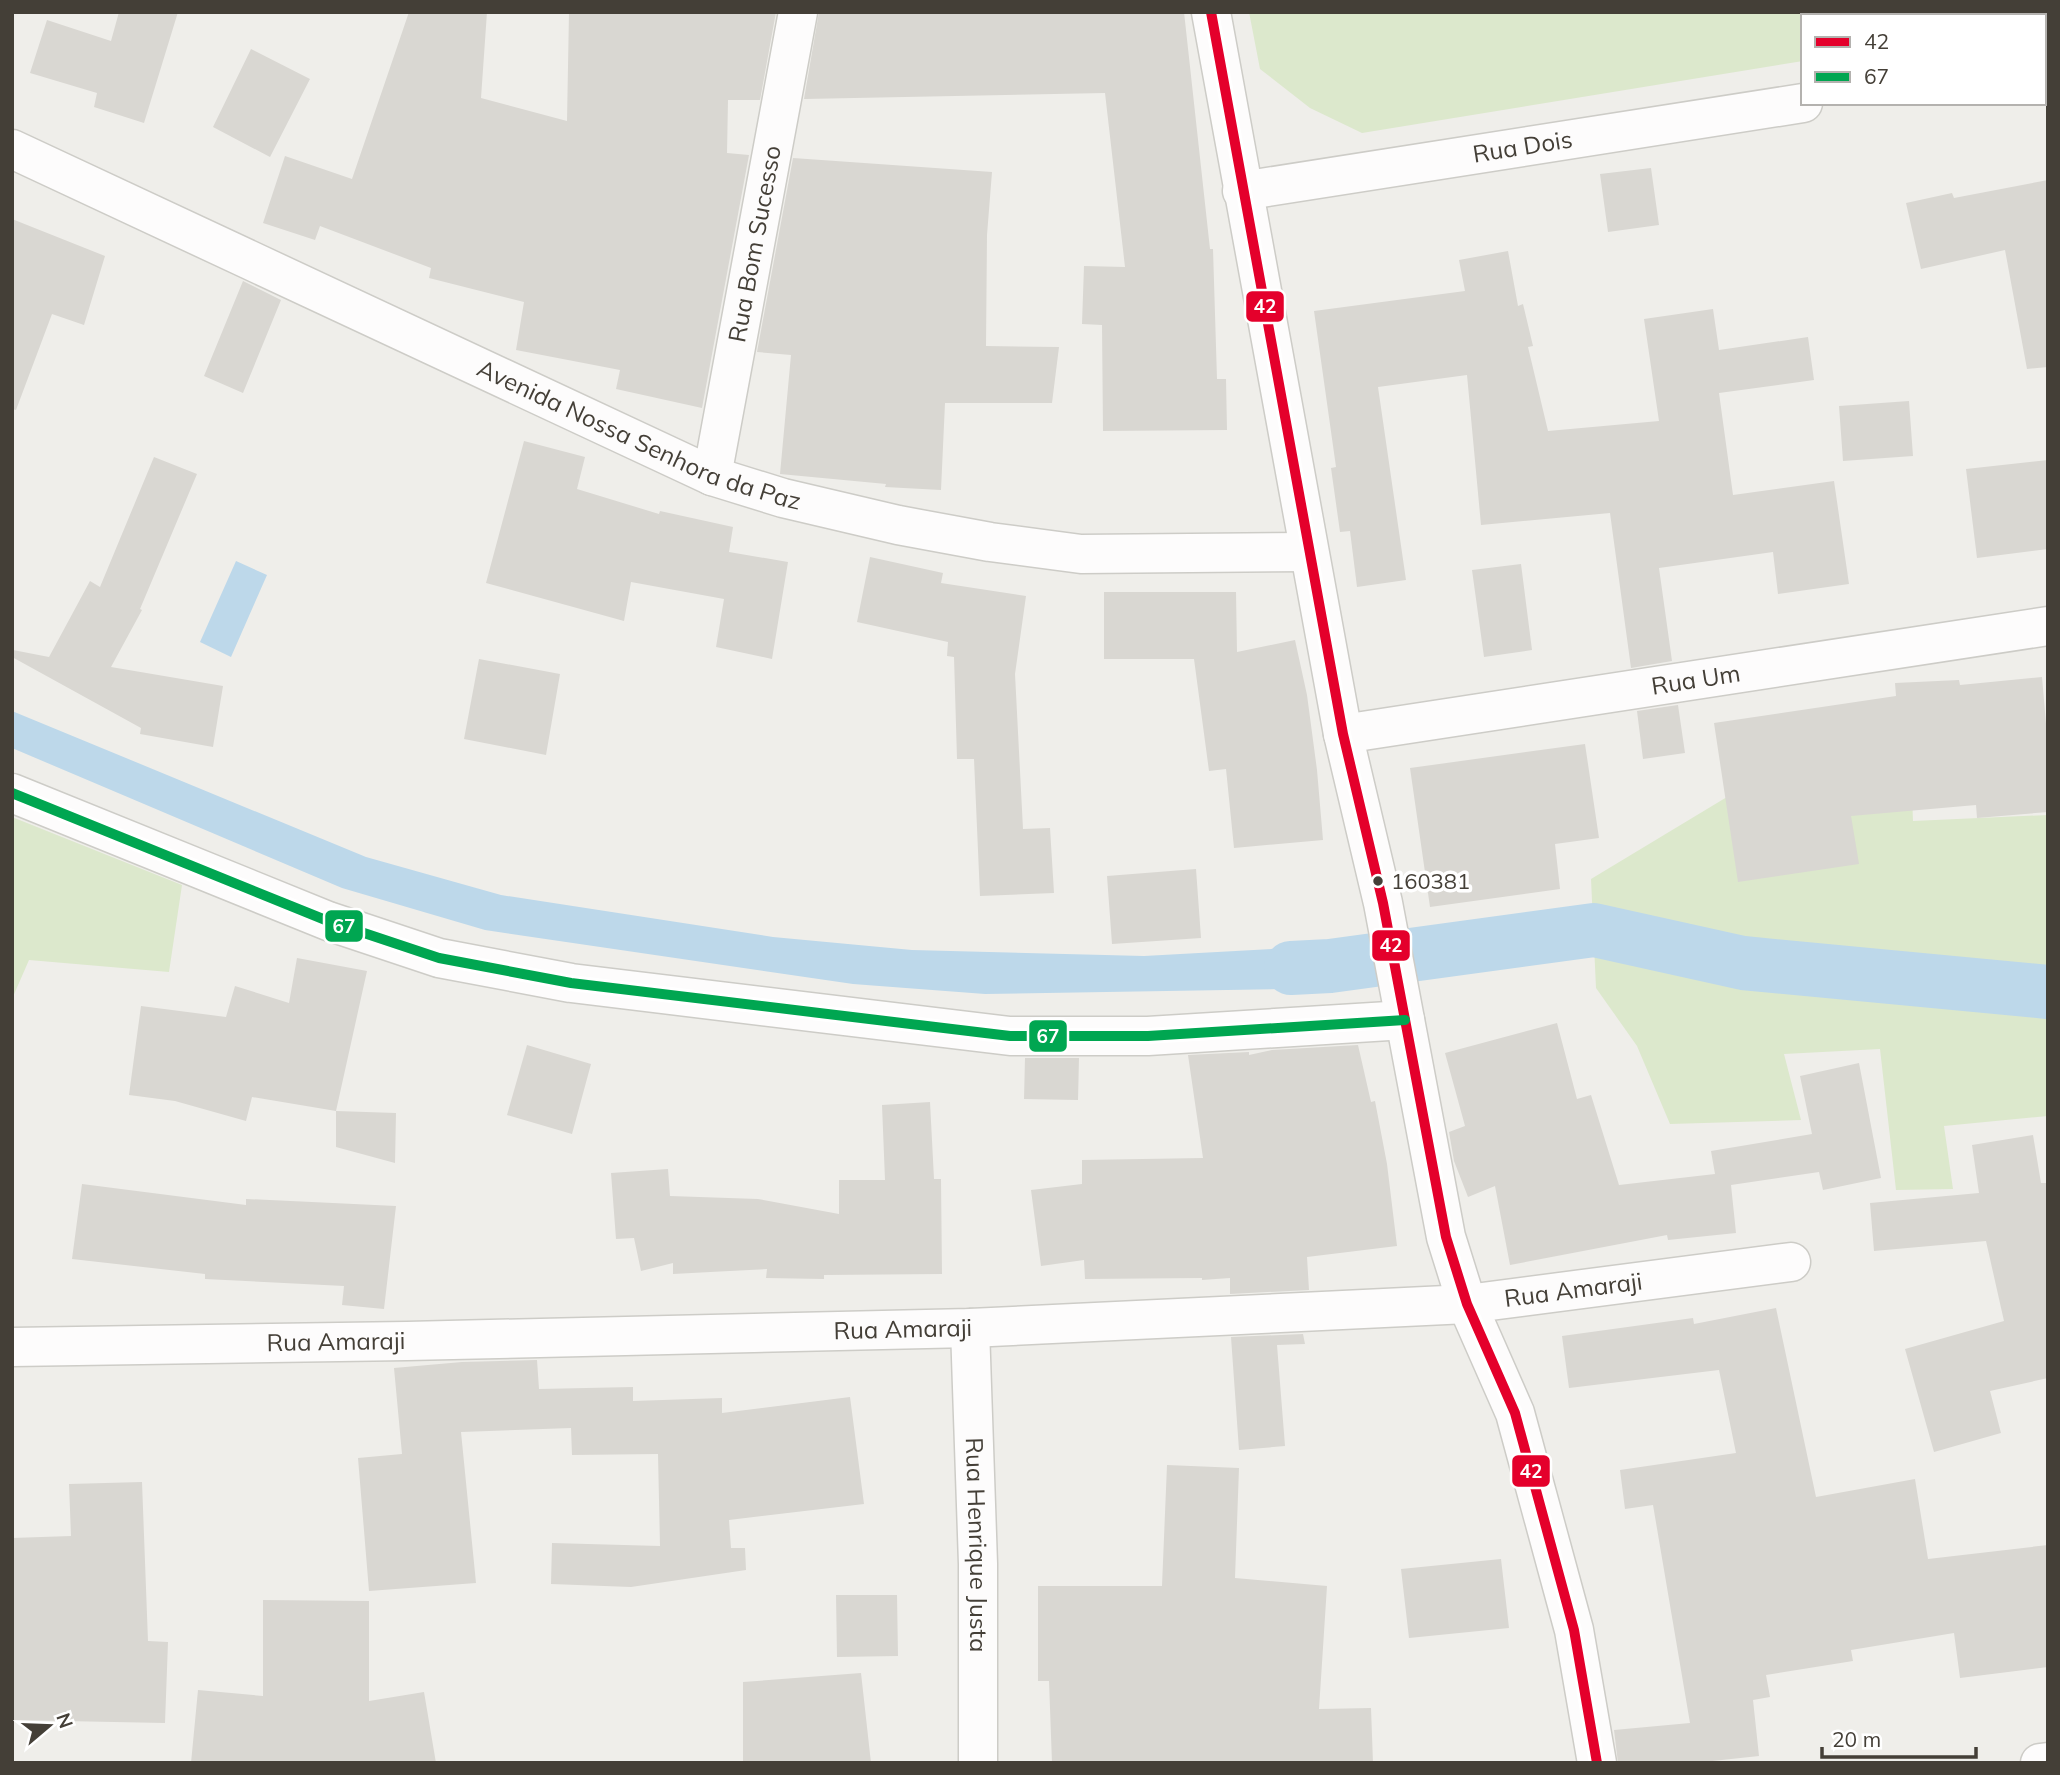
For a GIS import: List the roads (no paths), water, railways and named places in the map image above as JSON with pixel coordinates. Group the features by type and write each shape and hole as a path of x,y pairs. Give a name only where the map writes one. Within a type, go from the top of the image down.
{"street":[{"name":"Rua Bom Sucesso","path":"712,476 798,12"},
{"path":"1211,12 1343,734 1383,903 1447,1237 1467,1304 1515,1413 1574,1630 1597,1763"},
{"name":"Rua Dois","path":"1242,191 1801,103"},
{"name":"Avenida Nossa Senhora da Paz","path":"12,149 712,476 783,498 898,525 1081,554 1309,552"},
{"name":"Rua Um","path":"1343,734 2048,626"},
{"path":"12,793 328,921 439,958 571,983 1010,1036 1148,1035 1402,1007"},
{"name":"Rua Amaraji","path":"12,1347 970,1328 1467,1304 1791,1262"},
{"name":"Rua Henrique Justa","path":"970,1328 978,1564 978,1763"},
{"path":"2040,1763 2048,1762"}],"water":[{"path":"236,561 267,575 231,657 200,642"},
{"path":"12,711 366,857 501,895 773,937 912,950 1144,956 1365,942 1367,978 1284,989 985,994 853,984 485,930 342,888 12,748"}],"waterway":[{"path":"1291,968 1330,966 1594,930 1743,963 2048,992"}],"place":[{"name":"160381","path":"1378,881"}]}
